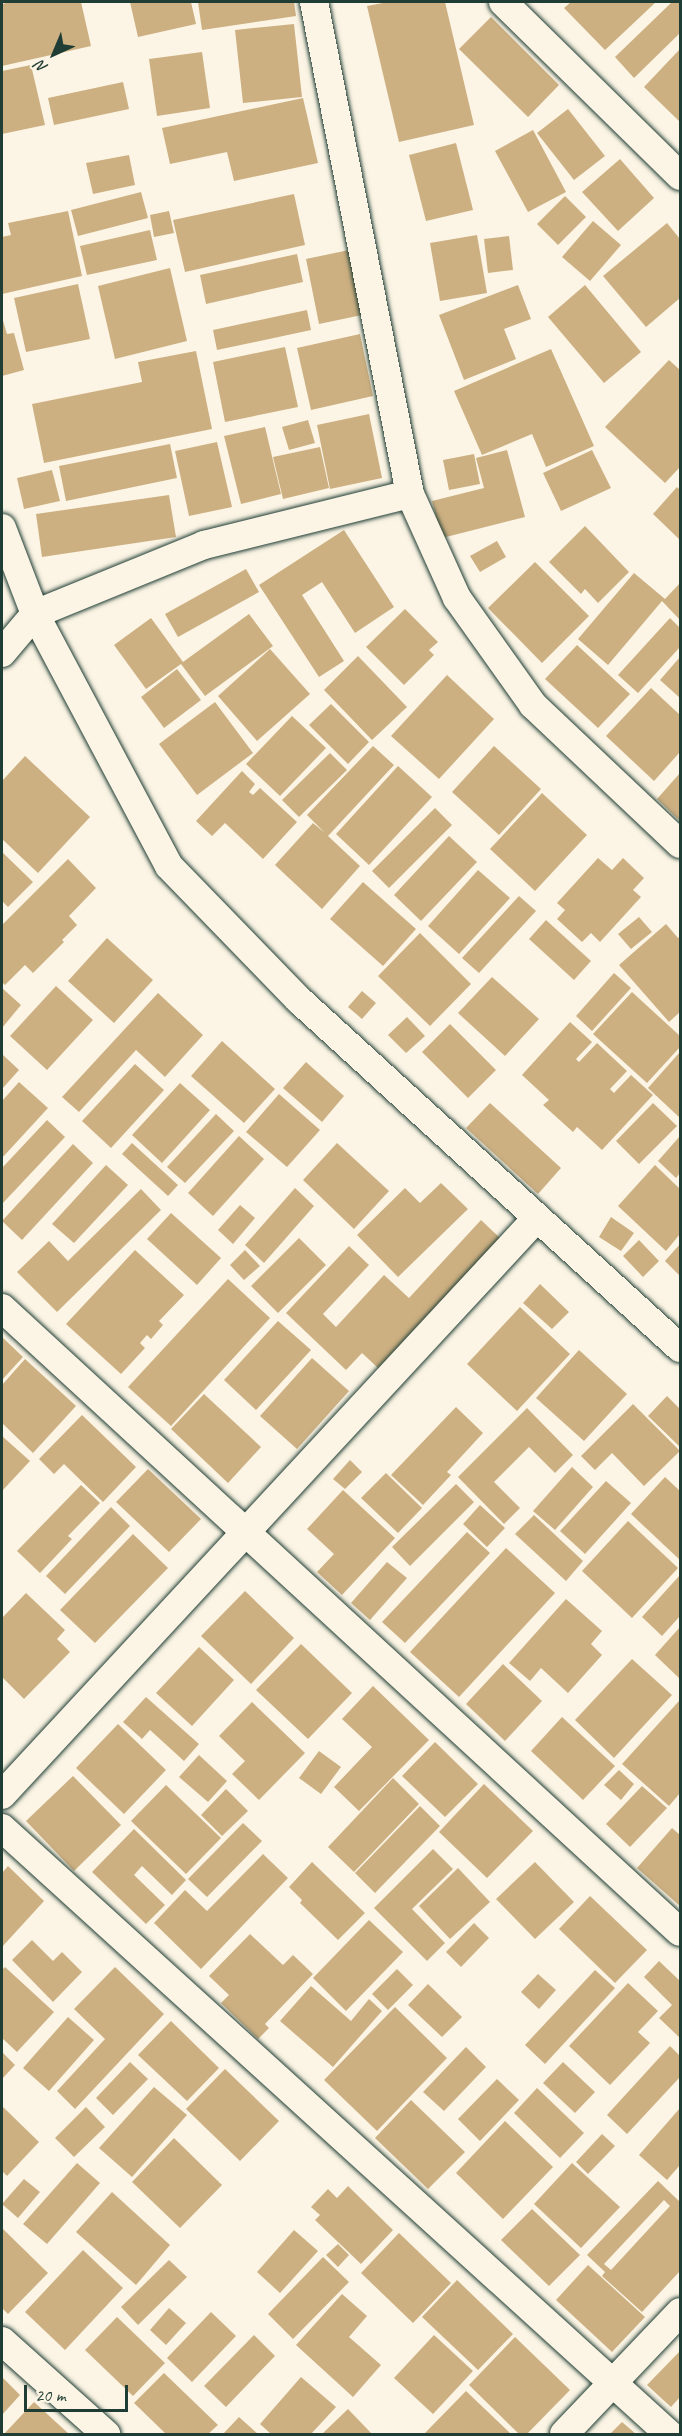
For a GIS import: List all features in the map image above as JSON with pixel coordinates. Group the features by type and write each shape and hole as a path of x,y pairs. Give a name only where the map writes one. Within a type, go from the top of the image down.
{"street":[{"path":"314,2 410,494 457,598 533,705 681,844"},
{"path":"502,2 681,176"},
{"path":"2,653 35,614 204,545 410,494"},
{"path":"2,528 35,614 169,866 299,1000 536,1219 681,1348"},
{"path":"2,1796 536,1219"},
{"path":"2,1308 681,1932"},
{"path":"2,1828 669,2434"},
{"path":"564,2434 681,2312"},
{"path":"2,2341 106,2434"}],"building":[{"path":"81,2 91,46 2,66 2,4"},
{"path":"130,2 191,2 196,24 138,37"},
{"path":"198,2 294,2 296,16 202,30"},
{"path":"388,2 445,2 474,125 399,142 367,6"},
{"path":"571,2 656,2 605,50 564,8"},
{"path":"672,2 680,2 680,33 634,78 615,57"},
{"path":"491,17 559,85 528,117 459,49"},
{"path":"294,24 302,97 243,103 235,30"},
{"path":"680,49 680,122 644,87"},
{"path":"202,52 210,108 157,116 149,59"},
{"path":"31,65 45,125 2,134 2,71"},
{"path":"123,82 129,109 54,125 48,98"},
{"path":"303,98 318,163 234,181 227,152 170,164 162,128"},
{"path":"568,109 605,156 574,180 537,133"},
{"path":"533,130 566,192 528,212 495,151"},
{"path":"456,143 473,210 426,221 409,155"},
{"path":"129,155 135,185 93,194 86,163"},
{"path":"620,159 654,198 618,231 582,192"},
{"path":"141,192 148,218 78,236 71,210"},
{"path":"294,194 305,245 185,272 173,220"},
{"path":"565,196 586,217 558,245 537,224"},
{"path":"68,211 82,276 2,294 2,237 11,235 8,223"},
{"path":"169,211 174,233 154,237 150,215"},
{"path":"593,221 621,245 590,281 562,257"},
{"path":"667,223 680,239 680,298 646,327 603,276"},
{"path":"150,230 157,260 87,275 80,246"},
{"path":"477,235 487,293 440,301 430,243"},
{"path":"509,236 513,270 488,273 484,239"},
{"path":"349,250 362,315 319,324 306,259"},
{"path":"297,254 303,282 206,304 200,275"},
{"path":"170,268 187,341 115,359 98,286"},
{"path":"78,284 90,339 26,352 14,298"},
{"path":"518,285 531,319 504,329 516,359 464,380 439,315"},
{"path":"585,285 641,352 604,383 548,317"},
{"path":"307,310 311,330 217,350 213,330"},
{"path":"2,317 7,334 14,333 24,370 2,376"},
{"path":"360,334 373,396 311,410 297,348"},
{"path":"285,347 298,407 225,422 213,362"},
{"path":"551,349 594,446 546,467 532,434 482,455 454,391"},
{"path":"196,351 212,429 44,463 32,404 142,382 138,362"},
{"path":"669,360 680,370 680,467 665,483 605,427"},
{"path":"369,414 382,478 330,489 317,425"},
{"path":"308,420 315,443 289,450 282,427"},
{"path":"265,427 281,494 241,504 224,436"},
{"path":"217,442 232,507 189,516 175,451"},
{"path":"170,444 177,478 66,501 59,466"},
{"path":"320,447 329,488 283,499 273,457"},
{"path":"507,450 525,517 442,538 432,501 484,488 476,458"},
{"path":"592,450 611,488 561,511 543,473"},
{"path":"474,454 480,484 449,490 443,460"},
{"path":"52,470 60,501 24,509 17,478"},
{"path":"677,487 680,490 680,540 653,514"},
{"path":"169,495 176,537 42,557 36,514"},
{"path":"585,526 629,572 598,603 585,589 581,594 549,562"},
{"path":"344,530 394,607 355,633 322,582 302,595 344,661 319,677 259,585"},
{"path":"497,541 506,557 480,572 470,556"},
{"path":"535,562 589,616 542,663 488,608"},
{"path":"246,569 259,592 178,637 165,614"},
{"path":"634,573 665,599 680,583 680,620 662,601 608,665 578,639"},
{"path":"405,609 438,642 429,650 434,655 404,685 366,647"},
{"path":"249,614 273,646 205,696 181,664 146,689 114,645 151,618 183,662"},
{"path":"670,618 680,628 680,647 638,693 618,675"},
{"path":"577,645 630,694 598,728 545,679"},
{"path":"270,649 310,694 257,741 218,696"},
{"path":"358,656 407,707 372,740 324,690"},
{"path":"680,657 680,698 660,680"},
{"path":"177,669 201,700 164,728 141,697"},
{"path":"447,675 494,719 439,779 391,736"},
{"path":"651,688 680,715 680,752 654,781 606,736"},
{"path":"215,702 253,753 197,795 159,744"},
{"path":"331,704 369,742 348,764 309,725"},
{"path":"292,716 326,748 280,796 246,764"},
{"path":"373,746 394,765 328,836 360,866 322,909 275,865 313,823 325,833 307,815"},
{"path":"494,746 541,789 499,835 452,792"},
{"path":"330,753 347,770 299,817 282,800"},
{"path":"25,756 90,817 38,873 2,839 2,781"},
{"path":"398,766 432,797 369,865 336,834"},
{"path":"242,771 255,784 249,792 253,795 260,788 297,822 263,859 225,823 212,836 196,821"},
{"path":"680,773 680,821 657,799"},
{"path":"542,793 587,835 535,891 490,849"},
{"path":"435,808 452,825 389,888 372,871"},
{"path":"449,836 477,862 421,921 394,895"},
{"path":"2,852 33,882 8,907 2,901"},
{"path":"598,858 612,870 623,858 644,878 633,890 641,897 600,942 591,933 582,942 557,919 565,910 557,903"},
{"path":"68,859 96,888 69,916 77,925 62,940 64,942 33,973 25,965 5,985 2,982 2,925"},
{"path":"478,870 510,898 459,954 428,926"},
{"path":"363,882 416,929 383,966 330,919"},
{"path":"519,896 536,911 479,973 462,958"},
{"path":"639,917 652,932 631,949 618,934"},
{"path":"546,920 591,961 574,980 529,939"},
{"path":"666,924 678,938 680,936 680,1012 669,1022 619,965"},
{"path":"420,933 471,984 430,1026 378,976"},
{"path":"107,938 153,980 114,1023 68,981"},
{"path":"614,973 631,988 592,1031 576,1016"},
{"path":"492,977 539,1019 505,1056 458,1013"},
{"path":"56,986 93,1020 47,1070 10,1036"},
{"path":"2,988 21,1005 2,1028"},
{"path":"362,991 376,1003 362,1019 348,1007"},
{"path":"632,992 680,1036 680,1047 647,1083 593,1034"},
{"path":"158,993 203,1035 165,1077 136,1050 79,1112 62,1097"},
{"path":"407,1017 425,1036 406,1053 388,1035"},
{"path":"570,1022 592,1042 576,1059 579,1062 597,1043 627,1071 610,1089 614,1093 631,1075 653,1095 602,1150 577,1127 573,1132 543,1105 549,1100 522,1075"},
{"path":"450,1024 496,1070 468,1098 422,1052"},
{"path":"222,1041 275,1089 244,1123 191,1076"},
{"path":"680,1052 680,1118 648,1088"},
{"path":"2,1054 19,1070 2,1089"},
{"path":"306,1062 344,1096 322,1122 283,1088"},
{"path":"135,1064 164,1090 111,1148 82,1121"},
{"path":"19,1082 48,1108 2,1158 2,1101"},
{"path":"180,1083 210,1110 162,1163 132,1135"},
{"path":"279,1094 320,1130 287,1167 246,1132"},
{"path":"490,1103 561,1168 538,1194 466,1128"},
{"path":"653,1103 677,1126 639,1164 616,1141"},
{"path":"216,1114 234,1131 185,1183 167,1167"},
{"path":"47,1120 65,1137 2,1204 2,1168"},
{"path":"239,1136 264,1159 213,1216 188,1193"},
{"path":"680,1136 680,1173 676,1178 658,1161"},
{"path":"132,1143 178,1185 168,1196 122,1154"},
{"path":"337,1143 389,1191 354,1229 303,1180"},
{"path":"73,1144 93,1163 22,1240 2,1221"},
{"path":"106,1165 128,1185 74,1243 52,1224"},
{"path":"655,1165 680,1189 680,1234 666,1251 618,1206"},
{"path":"441,1183 468,1209 398,1277 357,1235 405,1188 420,1203"},
{"path":"295,1188 314,1206 264,1263 245,1245"},
{"path":"141,1189 161,1210 57,1312 17,1272 49,1241 68,1261"},
{"path":"240,1205 255,1218 233,1244 218,1230"},
{"path":"171,1213 221,1258 197,1285 147,1239"},
{"path":"611,1217 634,1233 621,1251 599,1237"},
{"path":"481,1220 500,1238 378,1368 362,1353 346,1370 286,1313 349,1246 369,1265 323,1314 336,1327 384,1275 409,1298"},
{"path":"299,1238 326,1265 278,1313 251,1286"},
{"path":"639,1240 659,1261 643,1277 623,1256"},
{"path":"680,1244 680,1276 665,1261"},
{"path":"135,1250 184,1295 159,1321 163,1325 151,1339 147,1335 140,1343 145,1348 121,1374 66,1324"},
{"path":"245,1250 260,1266 244,1280 230,1265"},
{"path":"228,1279 270,1318 171,1426 128,1387"},
{"path":"540,1284 569,1312 552,1329 523,1303"},
{"path":"520,1307 570,1354 517,1411 467,1364"},
{"path":"278,1321 311,1350 256,1410 224,1380"},
{"path":"2,1337 23,1357 2,1380"},
{"path":"579,1350 627,1394 584,1441 536,1398"},
{"path":"312,1358 349,1391 297,1449 260,1416"},
{"path":"25,1359 76,1406 33,1453 2,1423 2,1385"},
{"path":"204,1394 261,1447 228,1483 171,1429"},
{"path":"667,1396 680,1409 679,1446 648,1416"},
{"path":"633,1404 680,1451 644,1486 612,1453 595,1470 581,1456"},
{"path":"456,1407 483,1433 447,1472 451,1475 423,1505 391,1475"},
{"path":"527,1408 573,1455 555,1473 529,1447 494,1482 520,1508 504,1524 458,1477"},
{"path":"82,1415 136,1467 103,1502 64,1464 54,1474 39,1459"},
{"path":"2,1436 30,1461 2,1491"},
{"path":"350,1460 362,1472 345,1489 333,1479"},
{"path":"572,1467 593,1487 555,1530 533,1511"},
{"path":"148,1469 201,1519 169,1552 116,1502"},
{"path":"386,1473 422,1508 398,1533 361,1498"},
{"path":"665,1477 680,1491 680,1560 631,1514"},
{"path":"606,1481 631,1503 585,1554 560,1531"},
{"path":"456,1484 474,1502 410,1566 392,1547"},
{"path":"81,1485 100,1503 68,1536 72,1539 40,1573 17,1551"},
{"path":"343,1490 395,1538 342,1595 317,1572 334,1554 307,1529"},
{"path":"480,1505 505,1528 487,1547 463,1524"},
{"path":"111,1507 130,1526 65,1594 46,1576"},
{"path":"534,1515 583,1561 566,1581 515,1534"},
{"path":"628,1521 678,1568 632,1618 582,1571"},
{"path":"467,1532 490,1553 405,1643 382,1622"},
{"path":"133,1534 168,1568 95,1643 60,1610"},
{"path":"506,1548 555,1593 459,1697 410,1652"},
{"path":"387,1562 407,1578 370,1620 351,1603"},
{"path":"680,1575 680,1616 662,1636 642,1617"},
{"path":"245,1591 294,1638 251,1684 201,1636"},
{"path":"26,1593 65,1630 57,1639 70,1652 24,1699 2,1677 2,1618"},
{"path":"566,1599 602,1631 591,1644 602,1655 568,1693 541,1668 530,1681 509,1663"},
{"path":"680,1627 680,1679 655,1655"},
{"path":"301,1644 352,1693 308,1739 256,1690"},
{"path":"199,1647 234,1680 192,1726 156,1693"},
{"path":"632,1659 672,1695 614,1758 575,1720"},
{"path":"503,1664 542,1701 505,1741 466,1704"},
{"path":"373,1686 429,1740 359,1811 334,1787 372,1747 342,1719"},
{"path":"146,1697 199,1744 184,1761 150,1730 142,1739 123,1722"},
{"path":"679,1701 680,1793 669,1806 622,1764"},
{"path":"252,1702 305,1753 259,1800 232,1774 245,1761 219,1736"},
{"path":"562,1717 615,1766 583,1800 531,1751"},
{"path":"118,1724 166,1770 124,1814 76,1768"},
{"path":"435,1742 478,1784 445,1817 402,1776"},
{"path":"319,1751 341,1767 321,1794 299,1778"},
{"path":"199,1755 227,1781 208,1802 179,1777"},
{"path":"619,1770 634,1784 621,1800 604,1785"},
{"path":"73,1776 121,1825 74,1871 26,1821"},
{"path":"393,1778 419,1804 354,1872 328,1847"},
{"path":"484,1784 533,1831 487,1878 439,1832"},
{"path":"166,1785 221,1838 186,1874 131,1821"},
{"path":"642,1786 667,1808 630,1847 606,1824"},
{"path":"226,1789 248,1811 222,1836 201,1815"},
{"path":"420,1806 440,1826 375,1893 355,1873"},
{"path":"243,1823 262,1841 207,1897 188,1879"},
{"path":"672,1828 680,1835 680,1906 637,1868"},
{"path":"134,1829 186,1880 172,1895 142,1866 134,1875 165,1905 146,1924 92,1872"},
{"path":"433,1849 453,1869 412,1909 445,1943 427,1961 374,1908"},
{"path":"263,1854 288,1878 201,1969 154,1923 185,1890 207,1911"},
{"path":"312,1862 365,1913 338,1940 300,1903 302,1900 289,1887"},
{"path":"535,1862 574,1902 535,1939 496,1899"},
{"path":"8,1866 44,1901 2,1947 2,1873"},
{"path":"458,1868 490,1902 450,1939 419,1906"},
{"path":"590,1896 647,1950 615,1983 559,1929"},
{"path":"369,1920 403,1952 346,2011 313,1978"},
{"path":"474,1923 489,1938 461,1967 446,1952"},
{"path":"250,1934 283,1965 293,1955 313,1974 265,2024 269,2028 258,2039 221,2003 229,1995 209,1976"},
{"path":"32,1940 53,1961 62,1952 82,1972 53,2002 12,1960"},
{"path":"659,1961 680,1981 680,2038 659,2018 672,2005 644,1977"},
{"path":"5,1967 54,2012 17,2052 2,2038 2,1970"},
{"path":"115,1967 164,2014 75,2109 57,2091 105,2039 74,2009"},
{"path":"397,1969 413,1985 388,2010 372,1994"},
{"path":"595,1970 615,1988 545,2064 525,2045"},
{"path":"538,1974 556,1990 539,2009 521,1992"},
{"path":"628,1983 658,2011 638,2032 650,2043 610,2085 569,2046"},
{"path":"428,1984 462,2017 442,2037 408,2005"},
{"path":"311,1986 351,2021 369,1999 382,2011 333,2067 280,2021"},
{"path":"395,2007 447,2058 377,2131 324,2080"},
{"path":"68,2017 94,2040 49,2091 23,2068"},
{"path":"171,2021 219,2068 187,2101 138,2055"},
{"path":"670,2046 680,2056 680,2077 627,2134 607,2115"},
{"path":"466,2047 486,2067 444,2111 423,2092"},
{"path":"2,2052 15,2065 2,2079"},
{"path":"130,2062 148,2079 113,2115 96,2098"},
{"path":"563,2062 595,2092 575,2113 543,2083"},
{"path":"225,2069 279,2121 240,2161 186,2109"},
{"path":"497,2079 519,2100 480,2141 458,2119"},
{"path":"154,2087 187,2115 132,2177 99,2148"},
{"path":"537,2088 584,2133 560,2158 514,2113"},
{"path":"411,2100 465,2152 428,2189 375,2138"},
{"path":"2,2106 39,2142 7,2176 2,2171"},
{"path":"86,2107 105,2127 74,2157 55,2138"},
{"path":"680,2108 680,2165 667,2180 639,2155"},
{"path":"505,2121 553,2167 503,2219 456,2173"},
{"path":"602,2134 615,2146 588,2174 576,2162"},
{"path":"174,2138 222,2185 180,2228 132,2182"},
{"path":"77,2163 100,2183 47,2244 23,2224"},
{"path":"572,2163 620,2207 581,2248 534,2204"},
{"path":"24,2179 40,2192 18,2218 2,2204"},
{"path":"658,2181 680,2202 680,2271 642,2312 602,2276 605,2272 587,2255","holes":["664,2200 670,2206 611,2270 604,2264"]},
{"path":"348,2186 393,2230 361,2264 315,2220 320,2215 311,2207 328,2189 337,2198"},
{"path":"112,2192 170,2245 136,2285 76,2232"},
{"path":"532,2209 580,2255 549,2286 501,2240"},
{"path":"2,2228 48,2273 8,2314 2,2308"},
{"path":"294,2230 318,2251 280,2293 257,2272"},
{"path":"399,2233 451,2283 413,2323 361,2273"},
{"path":"338,2244 349,2255 338,2267 326,2255"},
{"path":"83,2250 123,2288 65,2350 25,2312"},
{"path":"323,2257 349,2282 293,2339 268,2314"},
{"path":"169,2260 187,2277 138,2325 121,2307"},
{"path":"588,2265 645,2317 612,2352 556,2300"},
{"path":"457,2280 513,2334 478,2370 422,2317"},
{"path":"342,2294 367,2316 349,2337 381,2365 353,2397 296,2345"},
{"path":"169,2308 186,2323 166,2345 150,2330"},
{"path":"211,2312 236,2336 192,2382 167,2358"},
{"path":"117,2317 165,2363 133,2396 85,2350"},
{"path":"254,2335 275,2356 226,2407 204,2386"},
{"path":"434,2335 473,2371 433,2414 394,2378"},
{"path":"515,2337 570,2390 527,2434 519,2434 469,2385"},
{"path":"680,2351 680,2397 671,2407 647,2385"},
{"path":"164,2373 218,2425 208,2434 166,2434 134,2403"},
{"path":"2,2377 20,2395 2,2415"},
{"path":"301,2377 336,2407 311,2434 271,2434 260,2424"},
{"path":"466,2391 511,2434 424,2434"},
{"path":"34,2402 69,2434 4,2434"},
{"path":"348,2409 372,2434 322,2434"},
{"path":"239,2417 258,2434 223,2434"},
{"path":"622,2422 636,2434 610,2434"}]}
